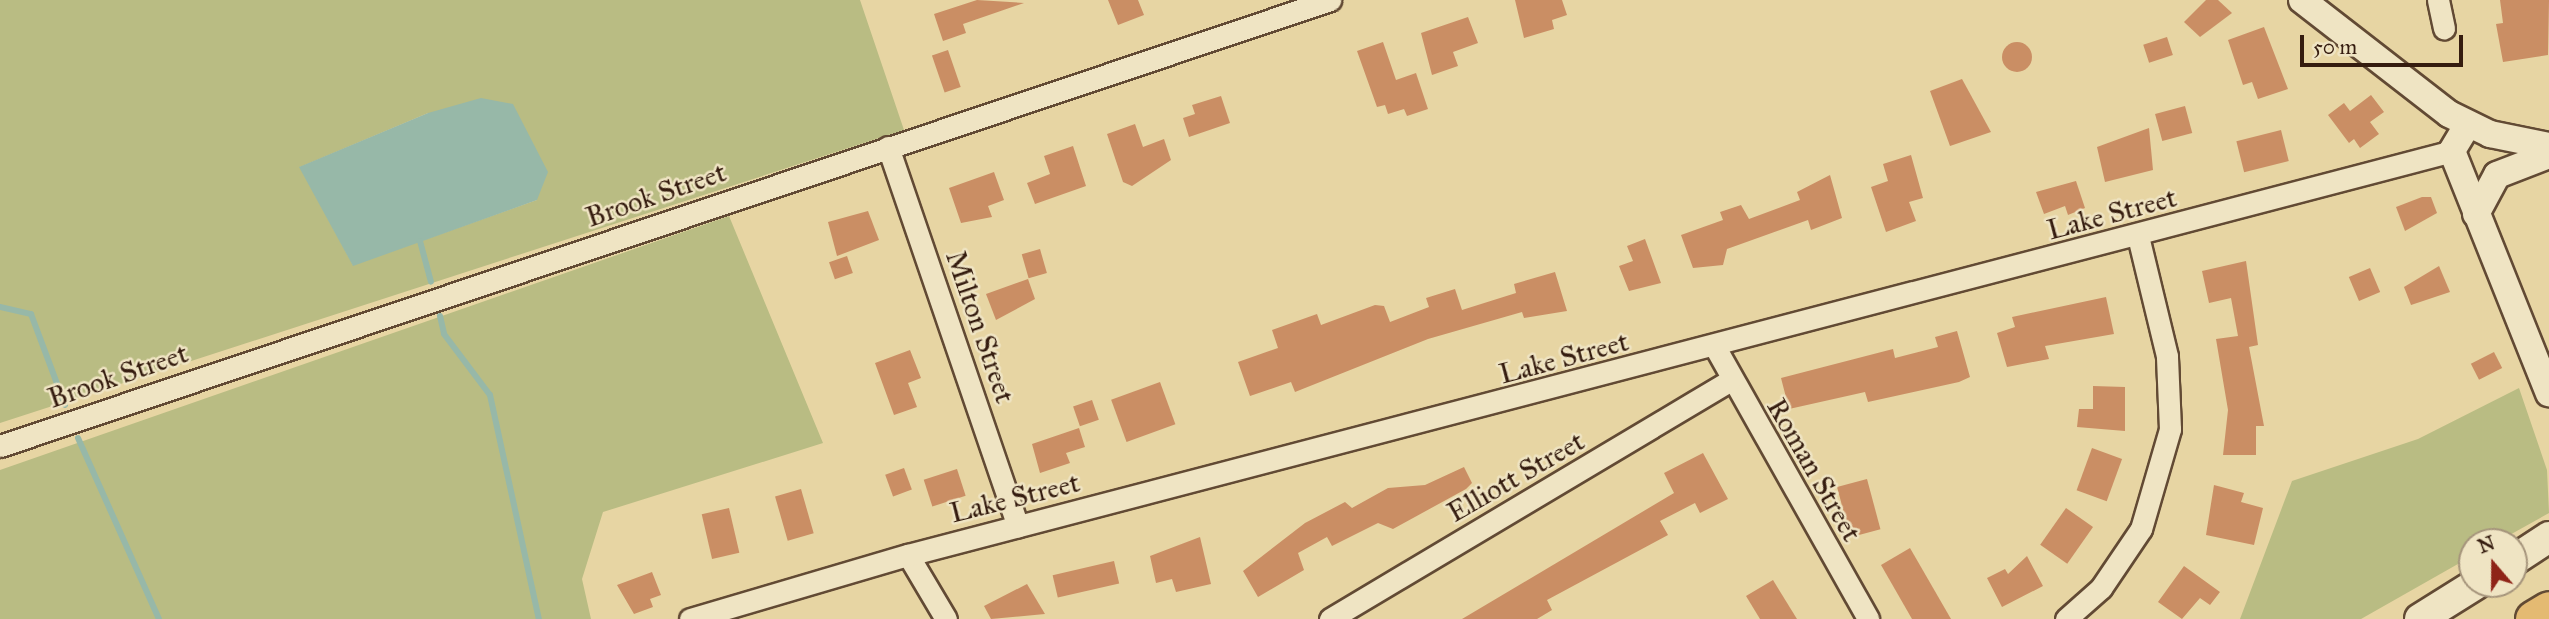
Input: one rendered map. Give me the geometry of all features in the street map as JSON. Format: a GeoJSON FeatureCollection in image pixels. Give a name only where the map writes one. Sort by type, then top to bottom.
{"type":"FeatureCollection","features":[{"type":"Feature","properties":{"kind":"highway"},"geometry":{"type":"LineString","coordinates":[[2534,619],[2549,610]]}},
{"type":"Feature","properties":{"kind":"main road"},"geometry":{"type":"LineString","coordinates":[[2528,551],[2549,537]]}},
{"type":"Feature","properties":{"kind":"main road"},"geometry":{"type":"LineString","coordinates":[[2420,619],[2458,595]]}},
{"type":"Feature","properties":{"kind":"street","name":"Brook Street"},"geometry":{"type":"LineString","coordinates":[[0,446],[1330,0]]}},
{"type":"Feature","properties":{"kind":"street"},"geometry":{"type":"LineString","coordinates":[[2302,0],[2468,124],[2549,146]]}},
{"type":"Feature","properties":{"kind":"street"},"geometry":{"type":"LineString","coordinates":[[2438,0],[2444,28]]}},
{"type":"Feature","properties":{"kind":"street"},"geometry":{"type":"LineString","coordinates":[[2468,124],[2452,151],[2549,393]]}},
{"type":"Feature","properties":{"kind":"street","name":"Milton Street"},"geometry":{"type":"LineString","coordinates":[[888,147],[1018,526]]}},
{"type":"Feature","properties":{"kind":"street","name":"Lake Street"},"geometry":{"type":"LineString","coordinates":[[690,619],[908,555],[1714,347],[2452,151]]}},
{"type":"Feature","properties":{"kind":"street"},"geometry":{"type":"LineString","coordinates":[[2476,214],[2497,175],[2549,155]]}},
{"type":"Feature","properties":{"kind":"street"},"geometry":{"type":"LineString","coordinates":[[2066,619],[2109,579],[2141,528],[2170,429],[2167,356],[2138,236]]}},
{"type":"Feature","properties":{"kind":"street","name":"Roman Street"},"geometry":{"type":"LineString","coordinates":[[1714,347],[1730,381],[1868,619]]}},
{"type":"Feature","properties":{"kind":"street","name":"Elliott Street"},"geometry":{"type":"LineString","coordinates":[[1330,619],[1730,381]]}},
{"type":"Feature","properties":{"kind":"street"},"geometry":{"type":"LineString","coordinates":[[908,555],[946,619]]}},
{"type":"Feature","properties":{"kind":"green space"},"geometry":{"type":"Polygon","coordinates":[[[0,0],[860,0],[904,130],[0,423],[0,0]],[[428,113],[300,167],[353,265],[537,200],[428,113]]]}},
{"type":"Feature","properties":{"kind":"green space"},"geometry":{"type":"Polygon","coordinates":[[[729,216],[823,443],[603,512],[582,579],[591,619],[0,619],[0,470],[729,216]]]}},
{"type":"Feature","properties":{"kind":"green space"},"geometry":{"type":"Polygon","coordinates":[[[2519,388],[2547,470],[2549,513],[2522,528],[2458,528],[2458,564],[2361,619],[2240,619],[2292,481],[2418,439],[2519,388]]]}},
{"type":"Feature","properties":{"kind":"shaded area"},"geometry":{"type":"Polygon","coordinates":[[[481,98],[513,104],[548,172],[537,200],[353,266],[299,167],[428,113],[481,98]]]}},
{"type":"Feature","properties":{"kind":"building"},"geometry":{"type":"Polygon","coordinates":[[[977,0],[1024,3],[963,24],[966,33],[943,41],[934,14],[977,0]]]}},
{"type":"Feature","properties":{"kind":"building"},"geometry":{"type":"Polygon","coordinates":[[[1108,0],[1138,0],[1144,15],[1118,25],[1108,0]]]}},
{"type":"Feature","properties":{"kind":"building"},"geometry":{"type":"Polygon","coordinates":[[[1515,0],[1562,0],[1567,15],[1552,20],[1554,29],[1524,38],[1515,0]]]}},
{"type":"Feature","properties":{"kind":"building"},"geometry":{"type":"Polygon","coordinates":[[[2206,0],[2218,0],[2232,13],[2200,37],[2184,22],[2206,0]]]}},
{"type":"Feature","properties":{"kind":"building"},"geometry":{"type":"Polygon","coordinates":[[[2500,0],[2549,0],[2548,55],[2503,62],[2496,24],[2503,23],[2500,0]]]}},
{"type":"Feature","properties":{"kind":"building"},"geometry":{"type":"Polygon","coordinates":[[[1468,17],[1478,43],[1453,52],[1458,66],[1432,75],[1421,33],[1468,17]]]}},
{"type":"Feature","properties":{"kind":"building"},"geometry":{"type":"Polygon","coordinates":[[[2264,27],[2288,89],[2258,99],[2252,82],[2243,85],[2228,40],[2264,27]]]}},
{"type":"Feature","properties":{"kind":"building"},"geometry":{"type":"Polygon","coordinates":[[[2167,37],[2173,55],[2149,63],[2143,45],[2167,37]]]}},
{"type":"Feature","properties":{"kind":"building"},"geometry":{"type":"Polygon","coordinates":[[[1383,42],[1396,80],[1416,73],[1428,109],[1407,116],[1404,109],[1388,114],[1385,105],[1377,107],[1357,51],[1383,42]]]}},
{"type":"Feature","properties":{"kind":"building"},"geometry":{"type":"Polygon","coordinates":[[[2017,42],[2028,46],[2032,57],[2028,68],[2017,72],[2006,68],[2002,57],[2006,46],[2017,42]]]}},
{"type":"Feature","properties":{"kind":"building"},"geometry":{"type":"Polygon","coordinates":[[[948,50],[961,87],[945,92],[932,56],[948,50]]]}},
{"type":"Feature","properties":{"kind":"building"},"geometry":{"type":"Polygon","coordinates":[[[1962,79],[1991,132],[1950,146],[1930,91],[1962,79]]]}},
{"type":"Feature","properties":{"kind":"building"},"geometry":{"type":"Polygon","coordinates":[[[2371,95],[2384,112],[2370,122],[2379,134],[2360,148],[2354,139],[2349,143],[2328,115],[2344,103],[2350,111],[2371,95]]]}},
{"type":"Feature","properties":{"kind":"building"},"geometry":{"type":"Polygon","coordinates":[[[1221,96],[1230,123],[1189,137],[1183,118],[1195,114],[1192,105],[1221,96]]]}},
{"type":"Feature","properties":{"kind":"building"},"geometry":{"type":"Polygon","coordinates":[[[2185,106],[2192,133],[2162,141],[2155,114],[2185,106]]]}},
{"type":"Feature","properties":{"kind":"building"},"geometry":{"type":"Polygon","coordinates":[[[1135,124],[1143,147],[1164,139],[1171,160],[1132,186],[1123,182],[1107,134],[1135,124]]]}},
{"type":"Feature","properties":{"kind":"building"},"geometry":{"type":"Polygon","coordinates":[[[2149,128],[2153,170],[2105,182],[2097,147],[2149,128]]]}},
{"type":"Feature","properties":{"kind":"building"},"geometry":{"type":"Polygon","coordinates":[[[2281,130],[2289,161],[2244,172],[2236,141],[2281,130]]]}},
{"type":"Feature","properties":{"kind":"building"},"geometry":{"type":"Polygon","coordinates":[[[1073,146],[1086,186],[1035,204],[1027,183],[1050,174],[1044,156],[1073,146]]]}},
{"type":"Feature","properties":{"kind":"building"},"geometry":{"type":"Polygon","coordinates":[[[1911,155],[1923,198],[1909,202],[1916,221],[1886,232],[1871,187],[1888,181],[1883,164],[1911,155]]]}},
{"type":"Feature","properties":{"kind":"building"},"geometry":{"type":"Polygon","coordinates":[[[994,172],[1004,200],[988,206],[992,217],[961,223],[949,188],[994,172]]]}},
{"type":"Feature","properties":{"kind":"building"},"geometry":{"type":"Polygon","coordinates":[[[1830,175],[1842,218],[1811,230],[1808,220],[1727,249],[1723,265],[1693,268],[1681,235],[1723,220],[1720,212],[1741,205],[1749,219],[1800,200],[1797,192],[1830,175]]]}},
{"type":"Feature","properties":{"kind":"building"},"geometry":{"type":"Polygon","coordinates":[[[2076,181],[2085,208],[2068,215],[2065,206],[2044,214],[2036,192],[2076,181]]]}},
{"type":"Feature","properties":{"kind":"building"},"geometry":{"type":"Polygon","coordinates":[[[2422,197],[2431,197],[2437,213],[2405,231],[2396,207],[2422,197]]]}},
{"type":"Feature","properties":{"kind":"building"},"geometry":{"type":"Polygon","coordinates":[[[868,211],[879,240],[837,256],[828,222],[868,211]]]}},
{"type":"Feature","properties":{"kind":"building"},"geometry":{"type":"Polygon","coordinates":[[[1645,239],[1661,283],[1629,291],[1619,266],[1633,261],[1627,246],[1645,239]]]}},
{"type":"Feature","properties":{"kind":"building"},"geometry":{"type":"Polygon","coordinates":[[[1040,249],[1047,273],[1029,278],[1022,254],[1040,249]]]}},
{"type":"Feature","properties":{"kind":"building"},"geometry":{"type":"Polygon","coordinates":[[[847,256],[853,273],[835,279],[829,262],[847,256]]]}},
{"type":"Feature","properties":{"kind":"building"},"geometry":{"type":"Polygon","coordinates":[[[2246,261],[2258,345],[2249,347],[2264,426],[2256,426],[2256,455],[2223,455],[2228,410],[2216,339],[2238,336],[2231,298],[2209,303],[2202,271],[2246,261]]]}},
{"type":"Feature","properties":{"kind":"building"},"geometry":{"type":"Polygon","coordinates":[[[2439,266],[2450,292],[2411,305],[2404,287],[2439,266]]]}},
{"type":"Feature","properties":{"kind":"building"},"geometry":{"type":"Polygon","coordinates":[[[2370,268],[2380,292],[2359,301],[2349,277],[2370,268]]]}},
{"type":"Feature","properties":{"kind":"building"},"geometry":{"type":"Polygon","coordinates":[[[1555,272],[1567,311],[1524,318],[1522,312],[1428,339],[1295,392],[1291,382],[1250,396],[1238,362],[1278,348],[1272,330],[1317,314],[1321,325],[1375,305],[1384,306],[1390,322],[1429,307],[1426,298],[1455,289],[1462,310],[1516,293],[1514,284],[1555,272]]]}},
{"type":"Feature","properties":{"kind":"building"},"geometry":{"type":"Polygon","coordinates":[[[1028,279],[1035,299],[996,320],[986,294],[1028,279]]]}},
{"type":"Feature","properties":{"kind":"building"},"geometry":{"type":"Polygon","coordinates":[[[2106,297],[2114,334],[2045,346],[2049,359],[2007,367],[1997,333],[2015,327],[2012,317],[2106,297]]]}},
{"type":"Feature","properties":{"kind":"building"},"geometry":{"type":"Polygon","coordinates":[[[1957,331],[1970,377],[1959,382],[1868,402],[1865,392],[1789,409],[1781,378],[1893,349],[1895,358],[1938,347],[1935,337],[1957,331]]]}},
{"type":"Feature","properties":{"kind":"building"},"geometry":{"type":"Polygon","coordinates":[[[910,350],[921,378],[908,383],[917,407],[894,415],[875,363],[910,350]]]}},
{"type":"Feature","properties":{"kind":"building"},"geometry":{"type":"Polygon","coordinates":[[[2494,352],[2502,368],[2479,380],[2471,364],[2494,352]]]}},
{"type":"Feature","properties":{"kind":"building"},"geometry":{"type":"Polygon","coordinates":[[[1160,382],[1175,424],[1127,442],[1111,400],[1160,382]]]}},
{"type":"Feature","properties":{"kind":"building"},"geometry":{"type":"Polygon","coordinates":[[[2093,386],[2125,387],[2125,431],[2077,427],[2079,409],[2093,409],[2093,386]]]}},
{"type":"Feature","properties":{"kind":"building"},"geometry":{"type":"Polygon","coordinates":[[[1092,400],[1099,420],[1080,426],[1073,407],[1092,400]]]}},
{"type":"Feature","properties":{"kind":"building"},"geometry":{"type":"Polygon","coordinates":[[[1079,428],[1085,447],[1066,453],[1070,463],[1040,473],[1032,444],[1079,428]]]}},
{"type":"Feature","properties":{"kind":"building"},"geometry":{"type":"Polygon","coordinates":[[[2092,448],[2122,459],[2107,501],[2077,490],[2092,448]]]}},
{"type":"Feature","properties":{"kind":"building"},"geometry":{"type":"Polygon","coordinates":[[[1703,453],[1728,499],[1700,513],[1695,503],[1660,521],[1668,535],[1547,600],[1552,610],[1537,619],[1462,619],[1674,493],[1664,473],[1703,453]]]}},
{"type":"Feature","properties":{"kind":"building"},"geometry":{"type":"Polygon","coordinates":[[[1464,467],[1472,483],[1466,489],[1393,529],[1378,523],[1332,546],[1327,537],[1298,553],[1304,570],[1258,597],[1243,571],[1305,523],[1345,502],[1352,508],[1388,488],[1425,485],[1464,467]]]}},
{"type":"Feature","properties":{"kind":"building"},"geometry":{"type":"Polygon","coordinates":[[[904,468],[912,490],[893,496],[885,475],[904,468]]]}},
{"type":"Feature","properties":{"kind":"building"},"geometry":{"type":"Polygon","coordinates":[[[957,469],[966,496],[932,506],[924,480],[957,469]]]}},
{"type":"Feature","properties":{"kind":"building"},"geometry":{"type":"Polygon","coordinates":[[[1867,479],[1880,529],[1851,537],[1837,487],[1867,479]]]}},
{"type":"Feature","properties":{"kind":"building"},"geometry":{"type":"Polygon","coordinates":[[[2214,485],[2244,493],[2241,502],[2263,508],[2254,545],[2206,535],[2214,485]]]}},
{"type":"Feature","properties":{"kind":"building"},"geometry":{"type":"Polygon","coordinates":[[[801,489],[814,533],[788,541],[775,496],[801,489]]]}},
{"type":"Feature","properties":{"kind":"building"},"geometry":{"type":"Polygon","coordinates":[[[729,508],[739,553],[712,559],[702,514],[729,508]]]}},
{"type":"Feature","properties":{"kind":"building"},"geometry":{"type":"Polygon","coordinates":[[[2066,508],[2093,527],[2067,564],[2040,545],[2066,508]]]}},
{"type":"Feature","properties":{"kind":"building"},"geometry":{"type":"Polygon","coordinates":[[[1200,537],[1211,584],[1176,592],[1172,579],[1156,583],[1150,556],[1200,537]]]}},
{"type":"Feature","properties":{"kind":"building"},"geometry":{"type":"Polygon","coordinates":[[[1910,548],[1951,619],[1912,619],[1881,565],[1910,548]]]}},
{"type":"Feature","properties":{"kind":"building"},"geometry":{"type":"Polygon","coordinates":[[[2027,556],[2043,586],[2002,607],[1987,578],[2005,569],[2008,574],[2027,556]]]}},
{"type":"Feature","properties":{"kind":"building"},"geometry":{"type":"Polygon","coordinates":[[[1114,561],[1119,583],[1058,598],[1053,575],[1114,561]]]}},
{"type":"Feature","properties":{"kind":"building"},"geometry":{"type":"Polygon","coordinates":[[[2184,566],[2220,592],[2210,605],[2200,598],[2182,619],[2158,602],[2184,566]]]}},
{"type":"Feature","properties":{"kind":"building"},"geometry":{"type":"Polygon","coordinates":[[[652,572],[661,595],[650,599],[653,607],[634,614],[617,585],[652,572]]]}},
{"type":"Feature","properties":{"kind":"building"},"geometry":{"type":"Polygon","coordinates":[[[1773,580],[1797,619],[1760,619],[1746,596],[1773,580]]]}},
{"type":"Feature","properties":{"kind":"building"},"geometry":{"type":"Polygon","coordinates":[[[1027,584],[1045,614],[991,619],[984,606],[1027,584]]]}},
{"type":"Feature","properties":{"kind":"waterway"},"geometry":{"type":"LineString","coordinates":[[420,241],[431,282]]}},
{"type":"Feature","properties":{"kind":"waterway"},"geometry":{"type":"LineString","coordinates":[[0,307],[31,314],[65,405]]}},
{"type":"Feature","properties":{"kind":"waterway"},"geometry":{"type":"LineString","coordinates":[[440,316],[444,334],[490,395],[539,619]]}},
{"type":"Feature","properties":{"kind":"waterway"},"geometry":{"type":"LineString","coordinates":[[78,438],[159,619]]}}]}
